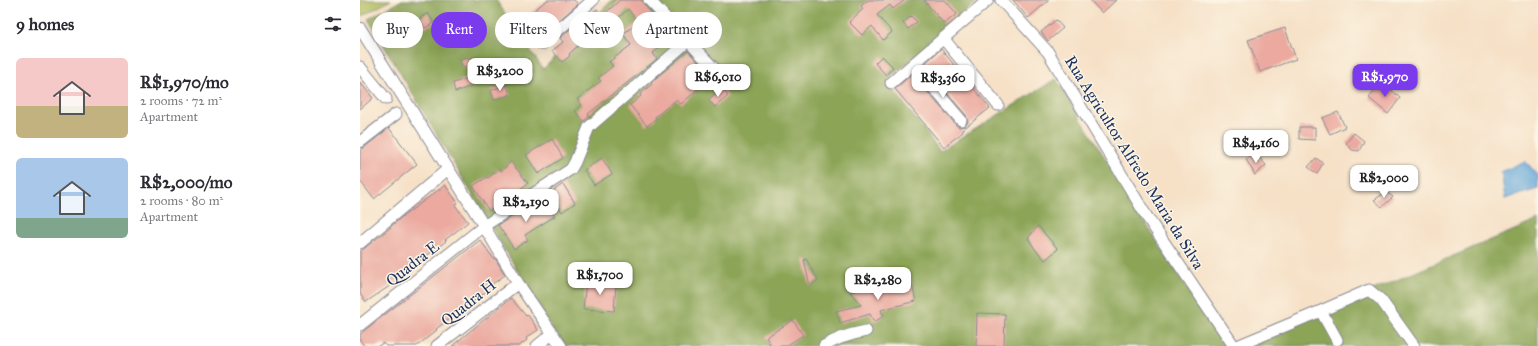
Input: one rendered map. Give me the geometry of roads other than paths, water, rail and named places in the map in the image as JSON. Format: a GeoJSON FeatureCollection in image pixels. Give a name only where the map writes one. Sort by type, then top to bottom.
{"type":"FeatureCollection","features":[{"type":"Feature","properties":{"kind":"street"},"geometry":{"type":"LineString","coordinates":[[561,28],[593,0]]}},
{"type":"Feature","properties":{"kind":"street"},"geometry":{"type":"LineString","coordinates":[[649,0],[660,12]]}},
{"type":"Feature","properties":{"kind":"street"},"geometry":{"type":"LineString","coordinates":[[891,83],[988,0]]}},
{"type":"Feature","properties":{"kind":"street","name":"Rua Agricultor Alfredo Maria da Silva"},"geometry":{"type":"LineString","coordinates":[[1001,0],[1048,52],[1147,217],[1236,346]]}},
{"type":"Feature","properties":{"kind":"street"},"geometry":{"type":"LineString","coordinates":[[360,28],[518,283],[561,346]]}},
{"type":"Feature","properties":{"kind":"street"},"geometry":{"type":"LineString","coordinates":[[943,38],[998,106]]}},
{"type":"Feature","properties":{"kind":"street","name":"Quadra E"},"geometry":{"type":"LineString","coordinates":[[360,325],[484,226],[571,169],[589,128],[680,48]]}},
{"type":"Feature","properties":{"kind":"street"},"geometry":{"type":"LineString","coordinates":[[695,48],[728,83]]}},
{"type":"Feature","properties":{"kind":"street"},"geometry":{"type":"LineString","coordinates":[[914,64],[961,120]]}},
{"type":"Feature","properties":{"kind":"street"},"geometry":{"type":"LineString","coordinates":[[360,67],[386,99]]}},
{"type":"Feature","properties":{"kind":"street"},"geometry":{"type":"LineString","coordinates":[[360,142],[396,114]]}},
{"type":"Feature","properties":{"kind":"street"},"geometry":{"type":"LineString","coordinates":[[360,243],[448,169]]}},
{"type":"Feature","properties":{"kind":"street","name":"Quadra H"},"geometry":{"type":"LineString","coordinates":[[437,346],[518,283]]}},
{"type":"Feature","properties":{"kind":"street"},"geometry":{"type":"LineString","coordinates":[[1236,346],[1369,290],[1381,300],[1414,346]]}},
{"type":"Feature","properties":{"kind":"street"},"geometry":{"type":"LineString","coordinates":[[1320,311],[1337,340]]}},
{"type":"Feature","properties":{"kind":"street"},"geometry":{"type":"LineString","coordinates":[[824,346],[850,334],[866,331]]}},
{"type":"Feature","properties":{"kind":"street"},"geometry":{"type":"LineString","coordinates":[[537,346],[552,334]]}},
{"type":"Feature","properties":{"kind":"water"},"geometry":{"type":"Polygon","coordinates":[[[1525,161],[1538,175],[1538,189],[1505,199],[1501,172],[1525,161]]]}}]}
